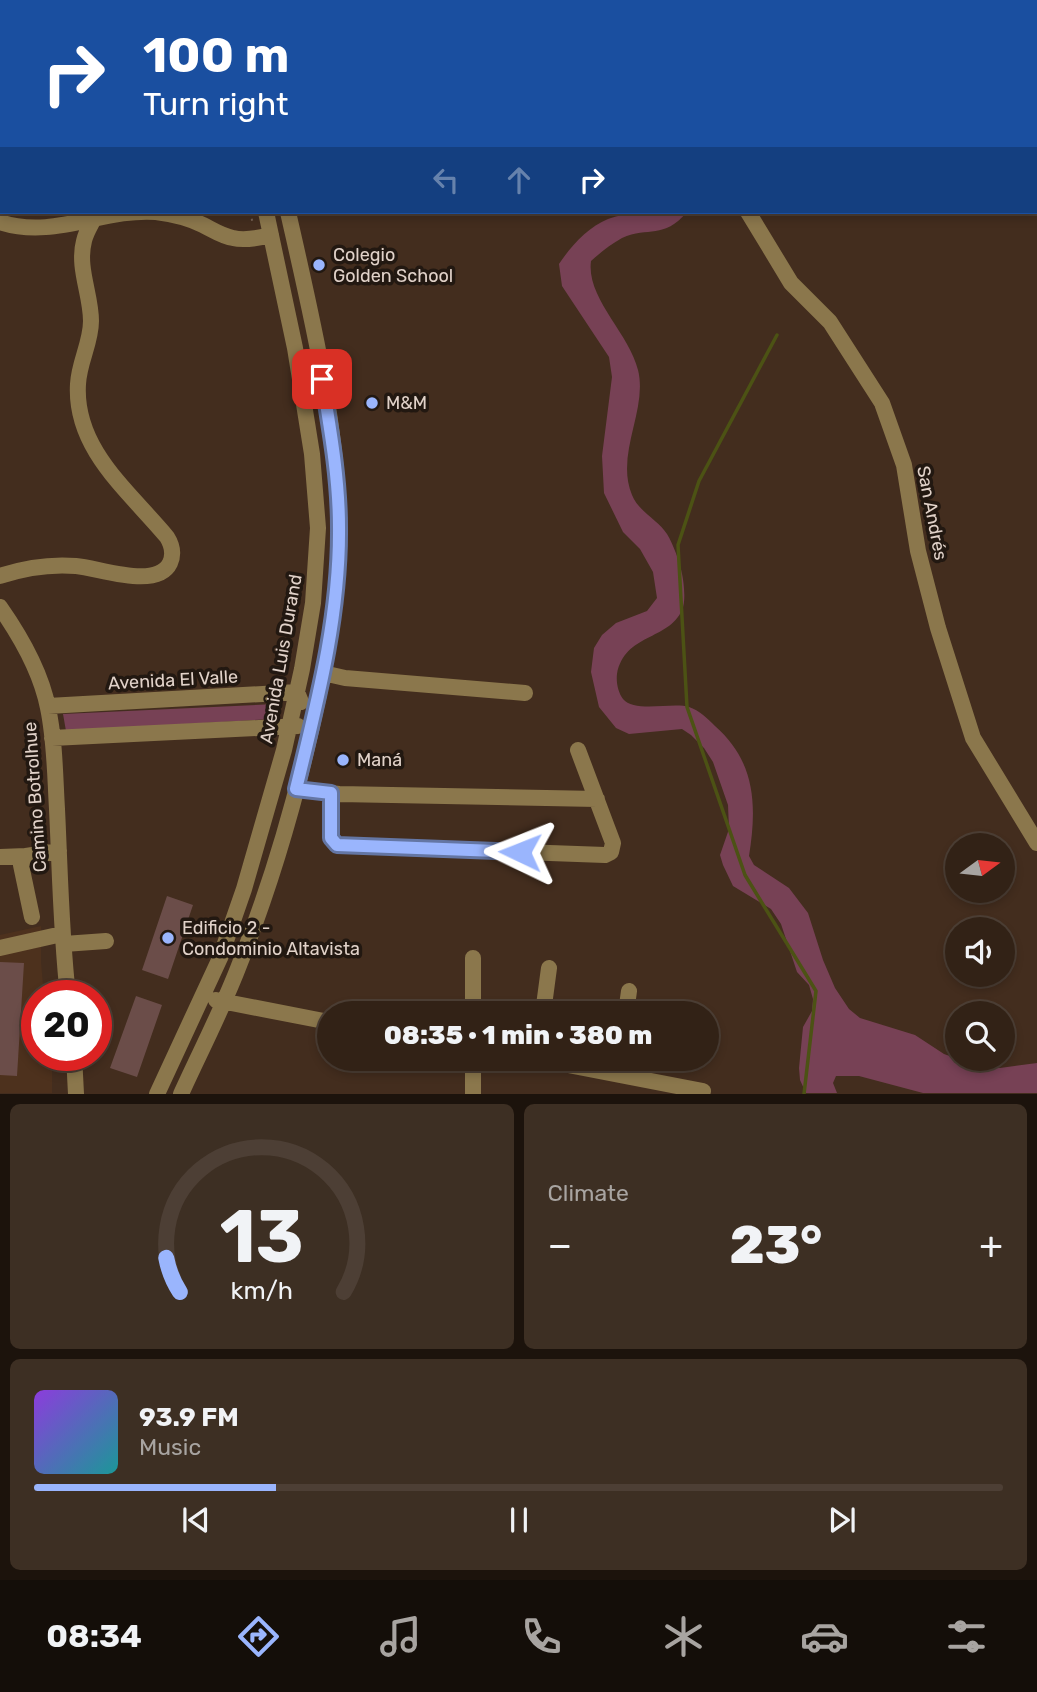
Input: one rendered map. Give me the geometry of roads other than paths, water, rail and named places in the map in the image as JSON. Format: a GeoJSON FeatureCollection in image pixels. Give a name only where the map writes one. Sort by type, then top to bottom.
{"type":"FeatureCollection","features":[{"type":"Feature","properties":{"kind":"street"},"geometry":{"type":"LineString","coordinates":[[0,222],[15,226],[47,227],[113,214]]}},
{"type":"Feature","properties":{"kind":"street"},"geometry":{"type":"LineString","coordinates":[[164,214],[188,219],[234,238],[264,236]]}},
{"type":"Feature","properties":{"kind":"street","name":"Avenida Luis Durand"},"geometry":{"type":"LineString","coordinates":[[157,1094],[204,995],[244,890],[290,726],[315,591],[317,503],[304,400],[264,236],[265,214]]}},
{"type":"Feature","properties":{"kind":"street"},"geometry":{"type":"LineString","coordinates":[[183,1093],[224,1003],[260,908],[296,789],[323,673],[337,580],[338,502],[333,451],[288,214]]}},
{"type":"Feature","properties":{"kind":"street","name":"San Andrés"},"geometry":{"type":"LineString","coordinates":[[749,214],[791,283],[830,322],[882,403],[904,465],[918,551],[973,738],[1029,818],[1037,843]]}},
{"type":"Feature","properties":{"kind":"street"},"geometry":{"type":"LineString","coordinates":[[0,576],[41,567],[68,566],[143,577],[155,576],[171,561],[172,549],[167,537],[101,463],[87,436],[80,411],[79,376],[90,335],[91,320],[82,253],[86,235],[95,216]]}},
{"type":"Feature","properties":{"kind":"street","name":"Camino Botrolhue"},"geometry":{"type":"LineString","coordinates":[[0,607],[16,630],[34,667],[48,706],[67,980]]}},
{"type":"Feature","properties":{"kind":"street"},"geometry":{"type":"LineString","coordinates":[[323,673],[345,678],[525,693]]}},
{"type":"Feature","properties":{"kind":"street"},"geometry":{"type":"LineString","coordinates":[[297,692],[312,725]]}},
{"type":"Feature","properties":{"kind":"street","name":"Avenida El Valle"},"geometry":{"type":"LineString","coordinates":[[48,706],[297,692]]}},
{"type":"Feature","properties":{"kind":"street"},"geometry":{"type":"LineString","coordinates":[[52,738],[312,725]]}},
{"type":"Feature","properties":{"kind":"street"},"geometry":{"type":"LineString","coordinates":[[331,793],[331,838],[337,845],[605,855],[611,852],[613,843],[578,750]]}},
{"type":"Feature","properties":{"kind":"street"},"geometry":{"type":"LineString","coordinates":[[296,789],[331,793],[597,799]]}},
{"type":"Feature","properties":{"kind":"street"},"geometry":{"type":"LineString","coordinates":[[0,857],[59,851]]}},
{"type":"Feature","properties":{"kind":"street"},"geometry":{"type":"LineString","coordinates":[[26,856],[21,865],[32,917]]}},
{"type":"Feature","properties":{"kind":"street"},"geometry":{"type":"LineString","coordinates":[[0,948],[63,939],[106,942]]}},
{"type":"Feature","properties":{"kind":"street"},"geometry":{"type":"LineString","coordinates":[[473,958],[473,1001]]}},
{"type":"Feature","properties":{"kind":"street"},"geometry":{"type":"LineString","coordinates":[[545,1001],[549,968]]}},
{"type":"Feature","properties":{"kind":"street"},"geometry":{"type":"LineString","coordinates":[[628,1001],[629,991]]}},
{"type":"Feature","properties":{"kind":"street"},"geometry":{"type":"LineString","coordinates":[[204,995],[224,1003],[317,1020]]}},
{"type":"Feature","properties":{"kind":"street"},"geometry":{"type":"LineString","coordinates":[[75,1071],[76,1094]]}},
{"type":"Feature","properties":{"kind":"street"},"geometry":{"type":"LineString","coordinates":[[473,1071],[473,1094]]}},
{"type":"Feature","properties":{"kind":"street"},"geometry":{"type":"LineString","coordinates":[[632,1071],[703,1091]]}},
{"type":"Feature","properties":{"kind":"waterway"},"geometry":{"type":"LineString","coordinates":[[777,335],[699,481],[678,545],[687,707],[745,875],[816,991],[804,1094]]}},
{"type":"Feature","properties":{"kind":"place","name":"Colegio Golden School"},"geometry":{"type":"Point","coordinates":[319,265]}},
{"type":"Feature","properties":{"kind":"place","name":"M&M"},"geometry":{"type":"Point","coordinates":[372,403]}},
{"type":"Feature","properties":{"kind":"place","name":"Maná"},"geometry":{"type":"Point","coordinates":[343,760]}},
{"type":"Feature","properties":{"kind":"place","name":"Edificio 2 - Condominio Altavista"},"geometry":{"type":"Point","coordinates":[168,938]}}]}
